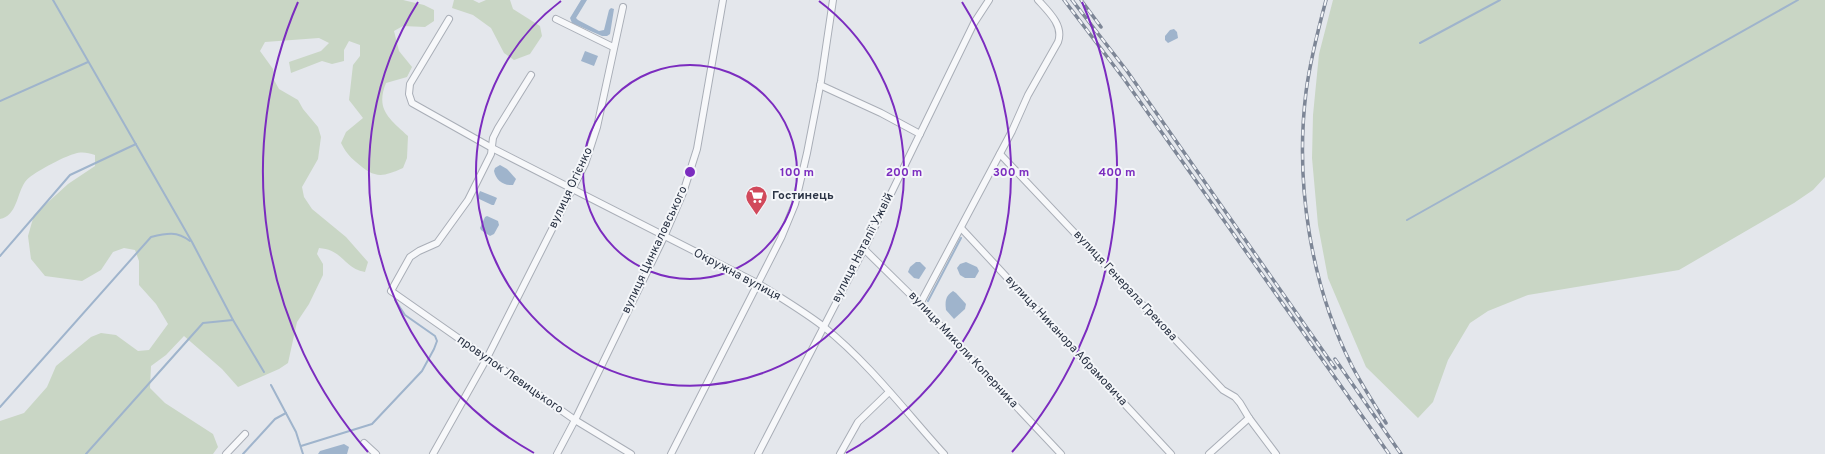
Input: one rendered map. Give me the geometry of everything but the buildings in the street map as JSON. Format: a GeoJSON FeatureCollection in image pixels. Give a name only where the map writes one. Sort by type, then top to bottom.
{"type":"FeatureCollection","features":[{"type":"Feature","properties":{"kind":"street","name":"вулиця Цинкаловського"},"geometry":{"type":"LineString","coordinates":[[557,454],[664,237],[683,194],[697,149],[723,0]]}},
{"type":"Feature","properties":{"kind":"street"},"geometry":{"type":"LineString","coordinates":[[671,454],[781,238],[795,204],[820,85],[833,0]]}},
{"type":"Feature","properties":{"kind":"street","name":"вулиця Наталії Ужвій"},"geometry":{"type":"LineString","coordinates":[[758,454],[864,249],[974,23],[990,0]]}},
{"type":"Feature","properties":{"kind":"street"},"geometry":{"type":"LineString","coordinates":[[920,304],[1000,154],[1028,95],[1055,48],[1061,34],[1050,13],[1038,0]]}},
{"type":"Feature","properties":{"kind":"street","name":"вулиця Огієнко"},"geometry":{"type":"LineString","coordinates":[[433,454],[487,358],[585,164],[597,127],[613,47],[623,7]]}},
{"type":"Feature","properties":{"kind":"street"},"geometry":{"type":"LineString","coordinates":[[556,18],[613,47]]}},
{"type":"Feature","properties":{"kind":"street","name":"Окружна вулиця"},"geometry":{"type":"LineString","coordinates":[[449,19],[410,84],[409,94],[412,103],[492,148],[664,237],[757,283],[823,327],[864,364],[944,454]]}},
{"type":"Feature","properties":{"kind":"street"},"geometry":{"type":"LineString","coordinates":[[492,148],[493,138],[498,128],[531,75]]}},
{"type":"Feature","properties":{"kind":"street"},"geometry":{"type":"LineString","coordinates":[[820,85],[881,113],[920,134]]}},
{"type":"Feature","properties":{"kind":"street","name":"провулок Левицького"},"geometry":{"type":"LineString","coordinates":[[492,148],[491,154],[468,200],[437,243],[410,257],[391,292],[575,420],[632,454]]}},
{"type":"Feature","properties":{"kind":"street","name":"вулиця Генерала Грекова"},"geometry":{"type":"LineString","coordinates":[[1000,154],[1223,390],[1235,397],[1276,454]]}},
{"type":"Feature","properties":{"kind":"street","name":"вулиця Никанора Абрамовича"},"geometry":{"type":"LineString","coordinates":[[961,228],[1171,454]]}},
{"type":"Feature","properties":{"kind":"street","name":"вулиця Миколи Коперника"},"geometry":{"type":"LineString","coordinates":[[864,249],[920,304],[1061,454]]}},
{"type":"Feature","properties":{"kind":"street"},"geometry":{"type":"LineString","coordinates":[[840,454],[858,422],[889,392]]}},
{"type":"Feature","properties":{"kind":"street"},"geometry":{"type":"LineString","coordinates":[[1209,454],[1249,418]]}},
{"type":"Feature","properties":{"kind":"street"},"geometry":{"type":"LineString","coordinates":[[226,454],[245,434]]}},
{"type":"Feature","properties":{"kind":"street"},"geometry":{"type":"LineString","coordinates":[[364,443],[376,454]]}},
{"type":"Feature","properties":{"kind":"green space"},"geometry":{"type":"Polygon","coordinates":[[[0,0],[403,0],[424,5],[434,10],[434,21],[425,27],[403,26],[394,31],[399,51],[412,67],[407,77],[386,83],[383,92],[383,107],[386,113],[390,119],[408,136],[407,158],[403,168],[389,174],[378,175],[368,171],[351,158],[341,143],[346,132],[363,118],[349,100],[353,65],[360,56],[360,45],[349,41],[344,50],[344,61],[332,64],[322,61],[291,73],[289,62],[321,51],[329,43],[319,38],[265,42],[260,51],[273,69],[274,80],[279,89],[298,100],[303,109],[318,127],[321,137],[318,159],[302,187],[304,197],[312,209],[346,237],[368,262],[365,272],[358,270],[334,252],[319,248],[317,254],[323,264],[323,275],[309,304],[297,322],[288,363],[279,369],[238,387],[222,369],[184,336],[166,355],[151,366],[150,388],[165,403],[213,434],[218,447],[213,454],[0,454],[0,421],[24,413],[47,387],[56,366],[91,337],[101,333],[116,335],[138,351],[149,350],[168,324],[156,304],[139,285],[139,261],[135,250],[124,248],[113,252],[101,270],[82,281],[45,276],[31,259],[28,236],[34,215],[68,184],[95,166],[95,155],[82,152],[77,153],[40,170],[25,182],[10,214],[0,219],[0,0]]]}},
{"type":"Feature","properties":{"kind":"green space"},"geometry":{"type":"Polygon","coordinates":[[[454,0],[473,0],[479,3],[486,0],[510,0],[513,9],[540,26],[542,36],[530,54],[514,60],[504,53],[491,28],[473,15],[452,8],[454,0]]]}},
{"type":"Feature","properties":{"kind":"green space"},"geometry":{"type":"Polygon","coordinates":[[[1333,0],[1825,0],[1825,177],[1813,190],[1794,203],[1679,270],[1528,295],[1488,311],[1470,323],[1448,360],[1433,402],[1418,418],[1366,367],[1328,278],[1318,225],[1312,158],[1313,115],[1319,54],[1333,0]]]}},
{"type":"Feature","properties":{"kind":"water"},"geometry":{"type":"Polygon","coordinates":[[[581,0],[587,0],[576,18],[599,31],[604,30],[609,10],[611,8],[614,9],[610,34],[607,36],[602,36],[572,23],[570,18],[581,0]]]}},
{"type":"Feature","properties":{"kind":"water"},"geometry":{"type":"Polygon","coordinates":[[[1174,29],[1177,32],[1178,38],[1168,43],[1165,40],[1165,36],[1170,30],[1174,29]]]}},
{"type":"Feature","properties":{"kind":"water"},"geometry":{"type":"Polygon","coordinates":[[[585,51],[598,56],[594,66],[581,61],[585,51]]]}},
{"type":"Feature","properties":{"kind":"water"},"geometry":{"type":"Polygon","coordinates":[[[500,165],[507,169],[516,179],[513,185],[500,182],[496,177],[494,171],[495,168],[500,165]]]}},
{"type":"Feature","properties":{"kind":"water"},"geometry":{"type":"Polygon","coordinates":[[[480,191],[497,198],[494,205],[477,198],[480,191]]]}},
{"type":"Feature","properties":{"kind":"water"},"geometry":{"type":"Polygon","coordinates":[[[487,216],[498,221],[499,225],[494,234],[490,236],[480,228],[485,217],[487,216]]]}},
{"type":"Feature","properties":{"kind":"water"},"geometry":{"type":"Polygon","coordinates":[[[916,262],[920,262],[926,268],[919,279],[914,278],[908,272],[910,267],[916,262]]]}},
{"type":"Feature","properties":{"kind":"water"},"geometry":{"type":"Polygon","coordinates":[[[966,262],[977,267],[979,271],[975,278],[965,278],[960,275],[957,268],[960,264],[966,262]]]}},
{"type":"Feature","properties":{"kind":"water"},"geometry":{"type":"Polygon","coordinates":[[[953,291],[966,304],[965,309],[954,319],[946,310],[946,299],[953,291]]]}},
{"type":"Feature","properties":{"kind":"water"},"geometry":{"type":"Polygon","coordinates":[[[344,444],[349,447],[347,454],[318,454],[320,451],[344,444]]]}},
{"type":"Feature","properties":{"kind":"waterway"},"geometry":{"type":"LineString","coordinates":[[53,0],[192,242],[233,320],[264,372]]}},
{"type":"Feature","properties":{"kind":"waterway"},"geometry":{"type":"LineString","coordinates":[[1420,43],[1500,0]]}},
{"type":"Feature","properties":{"kind":"waterway"},"geometry":{"type":"LineString","coordinates":[[1407,220],[1798,0]]}},
{"type":"Feature","properties":{"kind":"waterway"},"geometry":{"type":"LineString","coordinates":[[0,101],[88,62]]}},
{"type":"Feature","properties":{"kind":"waterway"},"geometry":{"type":"LineString","coordinates":[[0,256],[70,175],[136,144]]}},
{"type":"Feature","properties":{"kind":"waterway"},"geometry":{"type":"LineString","coordinates":[[0,407],[151,237],[176,234],[190,241]]}},
{"type":"Feature","properties":{"kind":"waterway"},"geometry":{"type":"LineString","coordinates":[[928,301],[961,238]]}},
{"type":"Feature","properties":{"kind":"waterway"},"geometry":{"type":"LineString","coordinates":[[301,446],[372,424],[422,371],[437,341],[435,336],[405,315],[395,300]]}},
{"type":"Feature","properties":{"kind":"waterway"},"geometry":{"type":"LineString","coordinates":[[86,454],[203,323],[233,320]]}},
{"type":"Feature","properties":{"kind":"waterway"},"geometry":{"type":"LineString","coordinates":[[271,385],[296,432],[303,454]]}},
{"type":"Feature","properties":{"kind":"waterway"},"geometry":{"type":"LineString","coordinates":[[243,454],[275,419],[286,413]]}},
{"type":"Feature","properties":{"kind":"railway"},"geometry":{"type":"LineString","coordinates":[[1064,0],[1124,79],[1389,454]]}},
{"type":"Feature","properties":{"kind":"railway"},"geometry":{"type":"LineString","coordinates":[[1072,0],[1127,71],[1335,368]]}},
{"type":"Feature","properties":{"kind":"railway"},"geometry":{"type":"LineString","coordinates":[[1081,0],[1101,27]]}},
{"type":"Feature","properties":{"kind":"railway"},"geometry":{"type":"LineString","coordinates":[[1326,0],[1310,69],[1303,126],[1305,197],[1309,232],[1316,267],[1338,334],[1352,366],[1386,423]]}},
{"type":"Feature","properties":{"kind":"railway"},"geometry":{"type":"LineString","coordinates":[[1335,359],[1401,454]]}},
{"type":"Feature","properties":{"kind":"place","name":"Гостинець"},"geometry":{"type":"Point","coordinates":[757,216]}}]}
